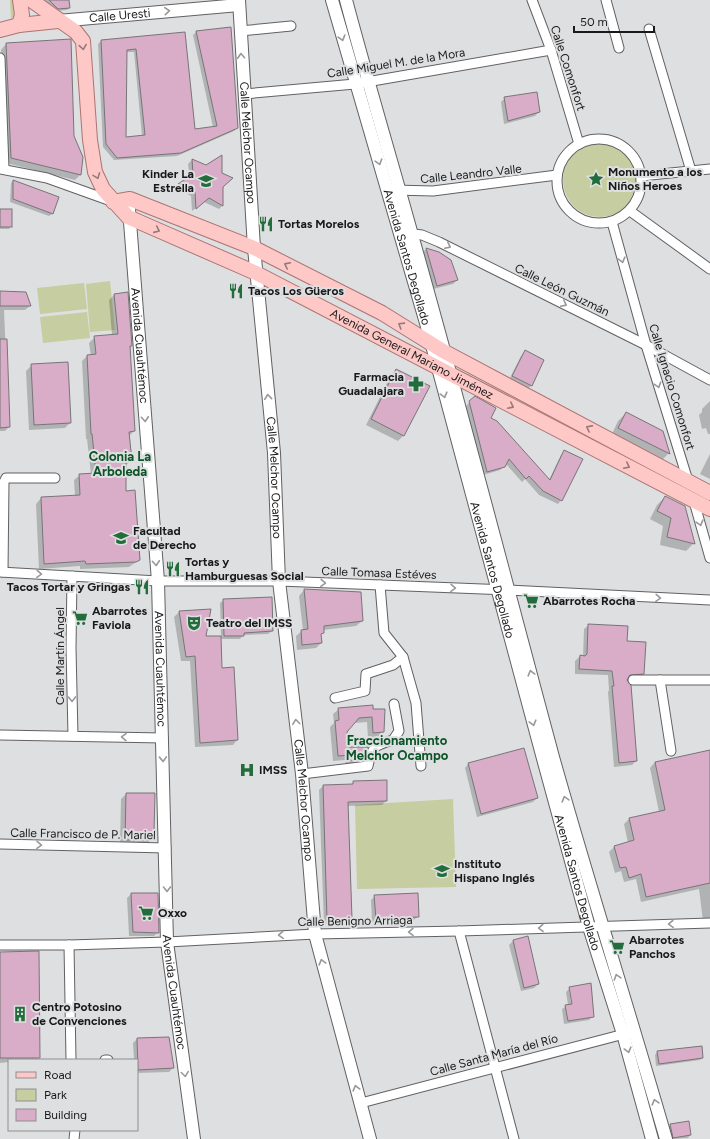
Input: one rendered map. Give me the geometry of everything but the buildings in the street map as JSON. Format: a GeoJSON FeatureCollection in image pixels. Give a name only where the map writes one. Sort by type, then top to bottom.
{"type":"FeatureCollection","features":[{"type":"Feature","properties":{"kind":"main road"},"geometry":{"type":"LineString","coordinates":[[19,25],[22,15],[20,0]]}},
{"type":"Feature","properties":{"kind":"main road"},"geometry":{"type":"LineString","coordinates":[[31,0],[58,21],[76,32],[83,41],[88,125],[95,172],[103,189],[113,202]]}},
{"type":"Feature","properties":{"kind":"main road","name":"Calle Uresti"},"geometry":{"type":"LineString","coordinates":[[0,30],[19,25],[58,21]]}},
{"type":"Feature","properties":{"kind":"main road","name":"Avenida General Mariano Jiménez"},"geometry":{"type":"LineString","coordinates":[[113,202],[130,199],[254,248],[382,313],[443,351],[710,492]]}},
{"type":"Feature","properties":{"kind":"main road","name":"Avenida General Mariano Jiménez"},"geometry":{"type":"LineString","coordinates":[[113,202],[128,217],[256,273],[710,509]]}},
{"type":"Feature","properties":{"kind":"main road"},"geometry":{"type":"LineString","coordinates":[[199,249],[207,229]]}},
{"type":"Feature","properties":{"kind":"street","name":"Avenida Santos Degollado"},"geometry":{"type":"LineString","coordinates":[[332,0],[355,84],[393,190],[450,374],[502,589]]}},
{"type":"Feature","properties":{"kind":"street","name":"Avenida Santos Degollado"},"geometry":{"type":"LineString","coordinates":[[346,0],[368,82],[393,190]]}},
{"type":"Feature","properties":{"kind":"street","name":"Calle Comonfort"},"geometry":{"type":"LineString","coordinates":[[532,0],[551,50],[579,144]]}},
{"type":"Feature","properties":{"kind":"street"},"geometry":{"type":"LineString","coordinates":[[606,0],[619,48]]}},
{"type":"Feature","properties":{"kind":"street","name":"Calle Uresti"},"geometry":{"type":"LineString","coordinates":[[58,21],[239,2]]}},
{"type":"Feature","properties":{"kind":"street","name":"Calle Melchor Ocampo"},"geometry":{"type":"LineString","coordinates":[[239,2],[254,248],[274,453],[279,581],[302,774],[314,934],[370,1139]]}},
{"type":"Feature","properties":{"kind":"street"},"geometry":{"type":"LineString","coordinates":[[240,31],[291,26]]}},
{"type":"Feature","properties":{"kind":"street"},"geometry":{"type":"LineString","coordinates":[[649,29],[691,171]]}},
{"type":"Feature","properties":{"kind":"street","name":"Calle Miguel M. de la Mora"},"geometry":{"type":"LineString","coordinates":[[244,94],[355,84],[551,50]]}},
{"type":"Feature","properties":{"kind":"street"},"geometry":{"type":"LineString","coordinates":[[0,58],[2,169]]}},
{"type":"Feature","properties":{"kind":"street"},"geometry":{"type":"LineString","coordinates":[[598,139],[617,142],[629,150],[637,162],[642,176],[642,187],[638,198],[630,211],[612,222],[595,224],[586,222],[574,216],[564,206],[560,197],[557,187],[557,176],[560,164],[568,152],[579,144],[598,139]]}},
{"type":"Feature","properties":{"kind":"street","name":"Avenida General Mariano Jiménez"},"geometry":{"type":"LineString","coordinates":[[2,169],[47,178],[113,202]]}},
{"type":"Feature","properties":{"kind":"street"},"geometry":{"type":"LineString","coordinates":[[642,176],[710,169]]}},
{"type":"Feature","properties":{"kind":"street","name":"Calle Leandro Valle"},"geometry":{"type":"LineString","coordinates":[[393,190],[433,191],[557,176]]}},
{"type":"Feature","properties":{"kind":"street","name":"Avenida Cuauhtémoc"},"geometry":{"type":"LineString","coordinates":[[130,199],[128,217],[158,581],[166,848],[167,942],[194,1139]]}},
{"type":"Feature","properties":{"kind":"street"},"geometry":{"type":"LineString","coordinates":[[630,211],[710,269]]}},
{"type":"Feature","properties":{"kind":"street","name":"Calle Ignacio Comonfort"},"geometry":{"type":"LineString","coordinates":[[612,222],[646,345],[694,500],[710,558]]}},
{"type":"Feature","properties":{"kind":"street","name":"Avenida Santos Degollado"},"geometry":{"type":"LineString","coordinates":[[406,233],[436,366],[502,589],[595,926],[629,1033],[666,1139]]}},
{"type":"Feature","properties":{"kind":"street","name":"Calle León Guzmán"},"geometry":{"type":"LineString","coordinates":[[406,233],[439,242],[646,345],[710,380]]}},
{"type":"Feature","properties":{"kind":"street"},"geometry":{"type":"LineString","coordinates":[[2,572],[4,482],[6,478],[55,478]]}},
{"type":"Feature","properties":{"kind":"street","name":"Calle Tomasa Estéves"},"geometry":{"type":"LineString","coordinates":[[2,572],[158,581],[279,581],[502,589],[710,600]]}},
{"type":"Feature","properties":{"kind":"street","name":"Calle Martín Ángel"},"geometry":{"type":"LineString","coordinates":[[72,576],[71,648],[73,736]]}},
{"type":"Feature","properties":{"kind":"street"},"geometry":{"type":"LineString","coordinates":[[380,585],[384,633],[403,657],[416,703],[421,766]]}},
{"type":"Feature","properties":{"kind":"street"},"geometry":{"type":"LineString","coordinates":[[335,698],[366,691],[366,674],[392,665],[403,657]]}},
{"type":"Feature","properties":{"kind":"street"},"geometry":{"type":"LineString","coordinates":[[633,680],[710,680]]}},
{"type":"Feature","properties":{"kind":"street"},"geometry":{"type":"LineString","coordinates":[[660,680],[671,752]]}},
{"type":"Feature","properties":{"kind":"street"},"geometry":{"type":"LineString","coordinates":[[302,774],[368,766],[371,751],[377,745],[393,740],[399,731],[394,704]]}},
{"type":"Feature","properties":{"kind":"street"},"geometry":{"type":"LineString","coordinates":[[0,735],[163,738]]}},
{"type":"Feature","properties":{"kind":"street","name":"Calle Francisco de P. Mariel"},"geometry":{"type":"LineString","coordinates":[[0,844],[166,848]]}},
{"type":"Feature","properties":{"kind":"street","name":"Calle Benigno Arriaga"},"geometry":{"type":"LineString","coordinates":[[0,945],[69,945],[167,942],[314,934],[460,931],[710,922]]}},
{"type":"Feature","properties":{"kind":"street"},"geometry":{"type":"LineString","coordinates":[[460,931],[494,1067],[514,1139]]}},
{"type":"Feature","properties":{"kind":"street"},"geometry":{"type":"LineString","coordinates":[[69,945],[71,1059]]}},
{"type":"Feature","properties":{"kind":"street","name":"Avenida Santos Degollado"},"geometry":{"type":"LineString","coordinates":[[629,1033],[652,1139]]}},
{"type":"Feature","properties":{"kind":"street","name":"Calle Santa María del Río"},"geometry":{"type":"LineString","coordinates":[[360,1103],[629,1033]]}},
{"type":"Feature","properties":{"kind":"green space"},"geometry":{"type":"Polygon","coordinates":[[[10,0],[15,0],[15,15],[11,19],[10,0]]]}},
{"type":"Feature","properties":{"kind":"green space"},"geometry":{"type":"Polygon","coordinates":[[[600,143],[621,149],[631,159],[637,180],[631,201],[621,211],[600,217],[579,211],[569,201],[563,180],[569,159],[579,149],[600,143]]]}},
{"type":"Feature","properties":{"kind":"green space"},"geometry":{"type":"Polygon","coordinates":[[[110,281],[115,330],[90,332],[86,284],[110,281]]]}},
{"type":"Feature","properties":{"kind":"green space"},"geometry":{"type":"Polygon","coordinates":[[[84,283],[87,309],[40,314],[37,288],[84,283]]]}},
{"type":"Feature","properties":{"kind":"green space"},"geometry":{"type":"Polygon","coordinates":[[[87,312],[90,338],[43,343],[40,317],[87,312]]]}},
{"type":"Feature","properties":{"kind":"green space"},"geometry":{"type":"Polygon","coordinates":[[[453,799],[456,887],[357,889],[355,805],[453,799]]]}},
{"type":"Feature","properties":{"kind":"place","name":"Monumento a los Niños Heroes"},"geometry":{"type":"Point","coordinates":[596,179]}},
{"type":"Feature","properties":{"kind":"place","name":"Kinder La Estrella"},"geometry":{"type":"Point","coordinates":[206,181]}},
{"type":"Feature","properties":{"kind":"place","name":"Tortas Morelos"},"geometry":{"type":"Point","coordinates":[266,224]}},
{"type":"Feature","properties":{"kind":"place","name":"Tacos Los Güeros"},"geometry":{"type":"Point","coordinates":[236,291]}},
{"type":"Feature","properties":{"kind":"place","name":"Farmacia Guadalajara"},"geometry":{"type":"Point","coordinates":[416,384]}},
{"type":"Feature","properties":{"kind":"place","name":"Facultad de Derecho"},"geometry":{"type":"Point","coordinates":[121,538]}},
{"type":"Feature","properties":{"kind":"place","name":"Tortas y Hamburguesas Social"},"geometry":{"type":"Point","coordinates":[173,569]}},
{"type":"Feature","properties":{"kind":"place","name":"Tacos Tortar y Gringas"},"geometry":{"type":"Point","coordinates":[142,587]}},
{"type":"Feature","properties":{"kind":"place","name":"Abarrotes Rocha"},"geometry":{"type":"Point","coordinates":[531,601]}},
{"type":"Feature","properties":{"kind":"place","name":"Abarrotes Faviola"},"geometry":{"type":"Point","coordinates":[80,618]}},
{"type":"Feature","properties":{"kind":"place","name":"Teatro del IMSS"},"geometry":{"type":"Point","coordinates":[194,623]}},
{"type":"Feature","properties":{"kind":"place","name":"IMSS"},"geometry":{"type":"Point","coordinates":[247,770]}},
{"type":"Feature","properties":{"kind":"place","name":"Instituto Hispano Inglés"},"geometry":{"type":"Point","coordinates":[442,871]}},
{"type":"Feature","properties":{"kind":"place","name":"Oxxo"},"geometry":{"type":"Point","coordinates":[146,913]}},
{"type":"Feature","properties":{"kind":"place","name":"Abarrotes Panchos"},"geometry":{"type":"Point","coordinates":[617,947]}},
{"type":"Feature","properties":{"kind":"place","name":"Centro Potosino de Convenciones"},"geometry":{"type":"Point","coordinates":[20,1014]}},
{"type":"Feature","properties":{"kind":"district","name":"Colonia La Arboleda"},"geometry":{"type":"Point","coordinates":[120,464]}},
{"type":"Feature","properties":{"kind":"district","name":"Fraccionamiento Melchor Ocampo"},"geometry":{"type":"Point","coordinates":[397,748]}}]}
